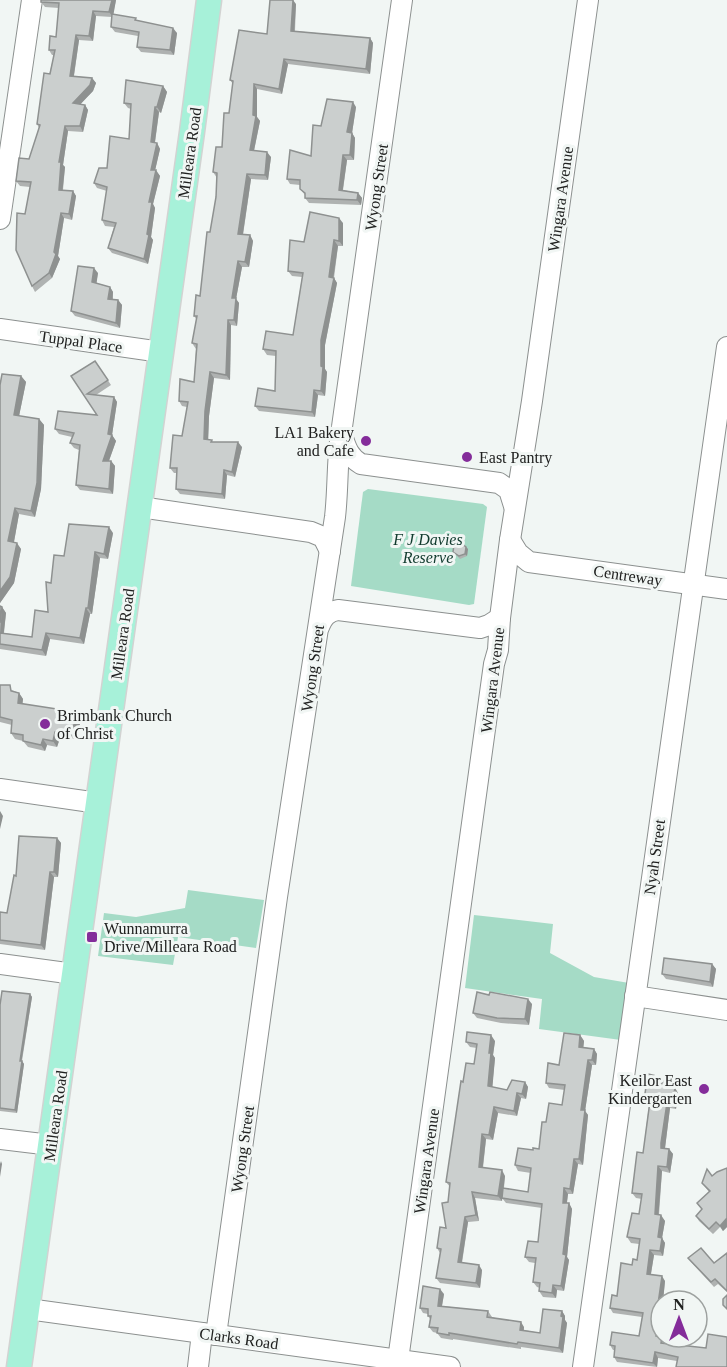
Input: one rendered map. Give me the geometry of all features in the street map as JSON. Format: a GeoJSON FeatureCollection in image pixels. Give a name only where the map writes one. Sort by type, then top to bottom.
{"type":"FeatureCollection","features":[{"type":"Feature","properties":{"kind":"main road","name":"Milleara Road"},"geometry":{"type":"LineString","coordinates":[[20,1367],[210,3]]}},
{"type":"Feature","properties":{"kind":"street"},"geometry":{"type":"LineString","coordinates":[[0,219],[32,0]]}},
{"type":"Feature","properties":{"kind":"street","name":"Wyong Street"},"geometry":{"type":"LineString","coordinates":[[198,1367],[209,1334],[325,589],[339,480],[337,466],[402,0]]}},
{"type":"Feature","properties":{"kind":"street","name":"Wingara Avenue"},"geometry":{"type":"LineString","coordinates":[[398,1360],[494,664],[498,650],[514,506],[523,460],[588,0]]}},
{"type":"Feature","properties":{"kind":"street","name":"Tuppal Place"},"geometry":{"type":"LineString","coordinates":[[0,329],[161,352]]}},
{"type":"Feature","properties":{"kind":"street","name":"Nyah Street"},"geometry":{"type":"LineString","coordinates":[[583,1367],[727,347]]}},
{"type":"Feature","properties":{"kind":"street"},"geometry":{"type":"LineString","coordinates":[[342,435],[351,457],[361,464],[503,484],[509,490],[514,506]]}},
{"type":"Feature","properties":{"kind":"street"},"geometry":{"type":"LineString","coordinates":[[503,484],[510,479],[523,460]]}},
{"type":"Feature","properties":{"kind":"street"},"geometry":{"type":"LineString","coordinates":[[339,480],[350,469],[361,464]]}},
{"type":"Feature","properties":{"kind":"street"},"geometry":{"type":"LineString","coordinates":[[140,507],[311,532],[323,537],[330,551]]}},
{"type":"Feature","properties":{"kind":"street"},"geometry":{"type":"LineString","coordinates":[[311,532],[325,527],[335,517]]}},
{"type":"Feature","properties":{"kind":"street"},"geometry":{"type":"LineString","coordinates":[[510,540],[518,554],[529,562]]}},
{"type":"Feature","properties":{"kind":"street"},"geometry":{"type":"LineString","coordinates":[[506,577],[517,567],[529,562]]}},
{"type":"Feature","properties":{"kind":"street","name":"Centreway"},"geometry":{"type":"LineString","coordinates":[[529,562],[727,589]]}},
{"type":"Feature","properties":{"kind":"street"},"geometry":{"type":"LineString","coordinates":[[325,589],[332,603],[345,610]]}},
{"type":"Feature","properties":{"kind":"street"},"geometry":{"type":"LineString","coordinates":[[317,633],[323,618],[332,611],[345,610],[480,628],[500,618]]}},
{"type":"Feature","properties":{"kind":"street"},"geometry":{"type":"LineString","coordinates":[[480,628],[488,636],[493,646],[494,664]]}},
{"type":"Feature","properties":{"kind":"street"},"geometry":{"type":"LineString","coordinates":[[0,789],[98,803]]}},
{"type":"Feature","properties":{"kind":"street"},"geometry":{"type":"LineString","coordinates":[[0,964],[74,974]]}},
{"type":"Feature","properties":{"kind":"street"},"geometry":{"type":"LineString","coordinates":[[634,996],[727,1010]]}},
{"type":"Feature","properties":{"kind":"street"},"geometry":{"type":"LineString","coordinates":[[0,1139],[51,1145]]}},
{"type":"Feature","properties":{"kind":"street","name":"Clarks Road"},"geometry":{"type":"LineString","coordinates":[[28,1309],[450,1367]]}},
{"type":"Feature","properties":{"kind":"green space","name":"F J Davies Reserve"},"geometry":{"type":"Polygon","coordinates":[[[368,489],[483,504],[487,507],[474,604],[351,586],[363,492],[368,489]]]}},
{"type":"Feature","properties":{"kind":"green space"},"geometry":{"type":"Polygon","coordinates":[[[188,890],[264,900],[256,948],[178,937],[173,965],[98,956],[104,913],[136,917],[185,908],[188,890]]]}},
{"type":"Feature","properties":{"kind":"green space"},"geometry":{"type":"Polygon","coordinates":[[[474,915],[553,924],[550,953],[594,977],[629,983],[621,1040],[539,1029],[542,999],[465,988],[474,915]]]}},
{"type":"Feature","properties":{"kind":"building"},"geometry":{"type":"Polygon","coordinates":[[[41,0],[112,0],[109,12],[93,11],[89,36],[76,35],[70,76],[92,78],[90,85],[73,103],[85,105],[80,126],[65,126],[59,162],[61,162],[59,190],[73,191],[69,214],[61,213],[54,252],[56,254],[49,273],[32,286],[16,250],[17,213],[25,214],[31,182],[16,181],[19,158],[29,159],[40,125],[37,124],[44,73],[50,74],[55,50],[49,50],[50,36],[56,37],[59,3],[41,2],[41,0]]]}},
{"type":"Feature","properties":{"kind":"building"},"geometry":{"type":"Polygon","coordinates":[[[270,0],[293,0],[291,31],[370,38],[366,69],[284,59],[279,89],[254,84],[253,115],[256,116],[250,150],[267,152],[265,175],[247,174],[238,234],[250,235],[245,262],[238,261],[232,298],[236,298],[234,320],[228,320],[226,375],[210,372],[205,411],[204,439],[212,440],[211,442],[238,442],[232,472],[224,470],[222,494],[176,489],[177,468],[170,468],[173,435],[182,436],[188,402],[179,401],[180,379],[194,382],[197,344],[192,343],[197,316],[194,316],[196,295],[200,296],[207,232],[210,232],[216,197],[217,173],[213,172],[216,147],[222,147],[224,113],[229,113],[233,81],[230,80],[239,30],[267,34],[270,0]]]}},
{"type":"Feature","properties":{"kind":"building"},"geometry":{"type":"Polygon","coordinates":[[[112,14],[173,28],[170,50],[137,47],[139,32],[111,27],[112,14]]]}},
{"type":"Feature","properties":{"kind":"building"},"geometry":{"type":"Polygon","coordinates":[[[126,80],[163,86],[157,107],[155,107],[151,142],[157,143],[151,170],[156,170],[149,202],[152,202],[144,259],[108,248],[116,223],[102,220],[107,187],[94,183],[99,168],[107,168],[110,136],[129,139],[131,104],[124,103],[126,80]]]}},
{"type":"Feature","properties":{"kind":"building"},"geometry":{"type":"Polygon","coordinates":[[[327,99],[353,102],[347,132],[352,133],[350,155],[343,155],[339,190],[358,193],[357,200],[305,198],[305,193],[300,189],[300,180],[287,179],[290,150],[311,156],[313,125],[321,126],[327,99]]]}},
{"type":"Feature","properties":{"kind":"building"},"geometry":{"type":"Polygon","coordinates":[[[310,212],[339,218],[339,241],[334,240],[329,277],[334,278],[321,340],[321,366],[323,367],[321,391],[314,390],[312,412],[255,406],[258,388],[275,391],[276,351],[263,349],[266,331],[293,335],[303,273],[288,271],[290,240],[304,242],[310,212]]]}},
{"type":"Feature","properties":{"kind":"building"},"geometry":{"type":"Polygon","coordinates":[[[78,266],[94,268],[92,282],[110,287],[108,299],[118,300],[116,323],[71,311],[78,266]]]}},
{"type":"Feature","properties":{"kind":"building"},"geometry":{"type":"Polygon","coordinates":[[[95,361],[108,380],[87,394],[114,397],[108,434],[112,435],[103,461],[111,461],[109,489],[76,485],[80,445],[70,443],[74,433],[55,429],[58,411],[97,415],[71,376],[95,361]]]}},
{"type":"Feature","properties":{"kind":"building"},"geometry":{"type":"Polygon","coordinates":[[[2,374],[21,376],[14,415],[39,419],[37,483],[31,511],[15,508],[8,541],[17,543],[10,577],[0,591],[0,385],[2,374]]]}},
{"type":"Feature","properties":{"kind":"building"},"geometry":{"type":"Polygon","coordinates":[[[69,524],[109,527],[104,554],[95,552],[88,608],[86,608],[80,638],[46,633],[42,650],[0,644],[0,633],[32,637],[35,610],[48,612],[46,582],[51,583],[54,555],[64,556],[69,524]]]}},
{"type":"Feature","properties":{"kind":"building"},"geometry":{"type":"Polygon","coordinates":[[[460,542],[466,547],[465,554],[459,556],[453,552],[454,545],[460,542]]]}},
{"type":"Feature","properties":{"kind":"building","name":"Brimbank Church of Christ"},"geometry":{"type":"Polygon","coordinates":[[[0,685],[10,685],[11,691],[19,693],[18,703],[77,712],[72,733],[55,732],[53,741],[43,739],[41,745],[23,741],[23,735],[11,733],[12,720],[0,717],[0,685]]]}},
{"type":"Feature","properties":{"kind":"building"},"geometry":{"type":"Polygon","coordinates":[[[19,836],[57,838],[54,872],[50,872],[41,945],[0,940],[0,912],[7,913],[14,875],[16,876],[19,836]]]}},
{"type":"Feature","properties":{"kind":"building"},"geometry":{"type":"Polygon","coordinates":[[[664,958],[712,964],[710,982],[662,974],[664,958]]]}},
{"type":"Feature","properties":{"kind":"building"},"geometry":{"type":"Polygon","coordinates":[[[2,991],[30,994],[15,1110],[0,1108],[2,991]]]}},
{"type":"Feature","properties":{"kind":"building"},"geometry":{"type":"Polygon","coordinates":[[[477,992],[528,999],[525,1019],[497,1018],[473,1013],[477,992]]]}},
{"type":"Feature","properties":{"kind":"building"},"geometry":{"type":"Polygon","coordinates":[[[467,1032],[491,1035],[488,1086],[507,1090],[512,1080],[525,1082],[522,1094],[517,1093],[514,1111],[494,1107],[489,1135],[482,1134],[479,1167],[502,1170],[498,1196],[472,1192],[476,1215],[465,1217],[458,1262],[479,1265],[476,1283],[436,1278],[441,1249],[437,1248],[440,1227],[446,1228],[442,1203],[448,1202],[450,1183],[446,1182],[461,1081],[463,1082],[466,1063],[474,1064],[477,1044],[466,1042],[467,1032]]]}},
{"type":"Feature","properties":{"kind":"building"},"geometry":{"type":"Polygon","coordinates":[[[564,1033],[580,1035],[579,1047],[594,1049],[592,1060],[588,1060],[581,1110],[585,1110],[579,1159],[574,1159],[570,1189],[564,1188],[563,1203],[569,1203],[563,1254],[566,1255],[561,1286],[553,1285],[552,1293],[539,1291],[540,1283],[533,1282],[536,1258],[525,1257],[528,1241],[538,1242],[542,1204],[502,1198],[503,1188],[528,1192],[531,1168],[515,1165],[518,1148],[539,1149],[542,1122],[546,1122],[549,1103],[562,1105],[565,1085],[546,1083],[548,1063],[559,1065],[564,1033]]]}},
{"type":"Feature","properties":{"kind":"building"},"geometry":{"type":"Polygon","coordinates":[[[648,1074],[661,1077],[660,1086],[675,1088],[672,1104],[667,1103],[661,1143],[661,1148],[669,1149],[667,1167],[658,1166],[655,1214],[661,1215],[658,1237],[662,1238],[660,1251],[650,1250],[647,1274],[662,1276],[660,1289],[649,1289],[649,1349],[709,1349],[709,1334],[727,1337],[727,1367],[676,1367],[678,1357],[655,1352],[653,1363],[614,1357],[615,1346],[610,1345],[612,1332],[639,1336],[643,1313],[610,1308],[612,1295],[617,1296],[621,1263],[632,1265],[633,1259],[637,1260],[640,1239],[627,1237],[632,1213],[639,1214],[642,1194],[632,1193],[637,1152],[643,1153],[650,1101],[644,1100],[648,1074]]]}},
{"type":"Feature","properties":{"kind":"building"},"geometry":{"type":"Polygon","coordinates":[[[727,1168],[727,1218],[720,1226],[716,1222],[709,1229],[696,1216],[702,1209],[697,1203],[710,1191],[702,1183],[707,1169],[712,1176],[727,1168]]]}},
{"type":"Feature","properties":{"kind":"building"},"geometry":{"type":"Polygon","coordinates":[[[701,1248],[714,1263],[727,1253],[727,1291],[715,1279],[711,1282],[688,1258],[701,1248]]]}},
{"type":"Feature","properties":{"kind":"building"},"geometry":{"type":"Polygon","coordinates":[[[423,1286],[440,1289],[438,1306],[488,1311],[487,1317],[521,1322],[520,1330],[540,1333],[543,1309],[562,1311],[559,1348],[437,1333],[438,1328],[429,1327],[431,1316],[428,1316],[428,1309],[420,1308],[423,1286]]]}},
{"type":"Feature","properties":{"kind":"building"},"geometry":{"type":"Polygon","coordinates":[[[727,1295],[727,1309],[723,1305],[723,1299],[727,1295]]]}},
{"type":"Feature","properties":{"kind":"place","name":"LA1 Bakery and Cafe"},"geometry":{"type":"Point","coordinates":[366,441]}},
{"type":"Feature","properties":{"kind":"place","name":"East Pantry"},"geometry":{"type":"Point","coordinates":[467,457]}},
{"type":"Feature","properties":{"kind":"place","name":"Brimbank Church of Christ"},"geometry":{"type":"Point","coordinates":[45,724]}},
{"type":"Feature","properties":{"kind":"place","name":"Wunnamurra Drive/Milleara Road"},"geometry":{"type":"Point","coordinates":[92,937]}},
{"type":"Feature","properties":{"kind":"place","name":"Keilor East Kindergarten"},"geometry":{"type":"Point","coordinates":[704,1089]}}]}
